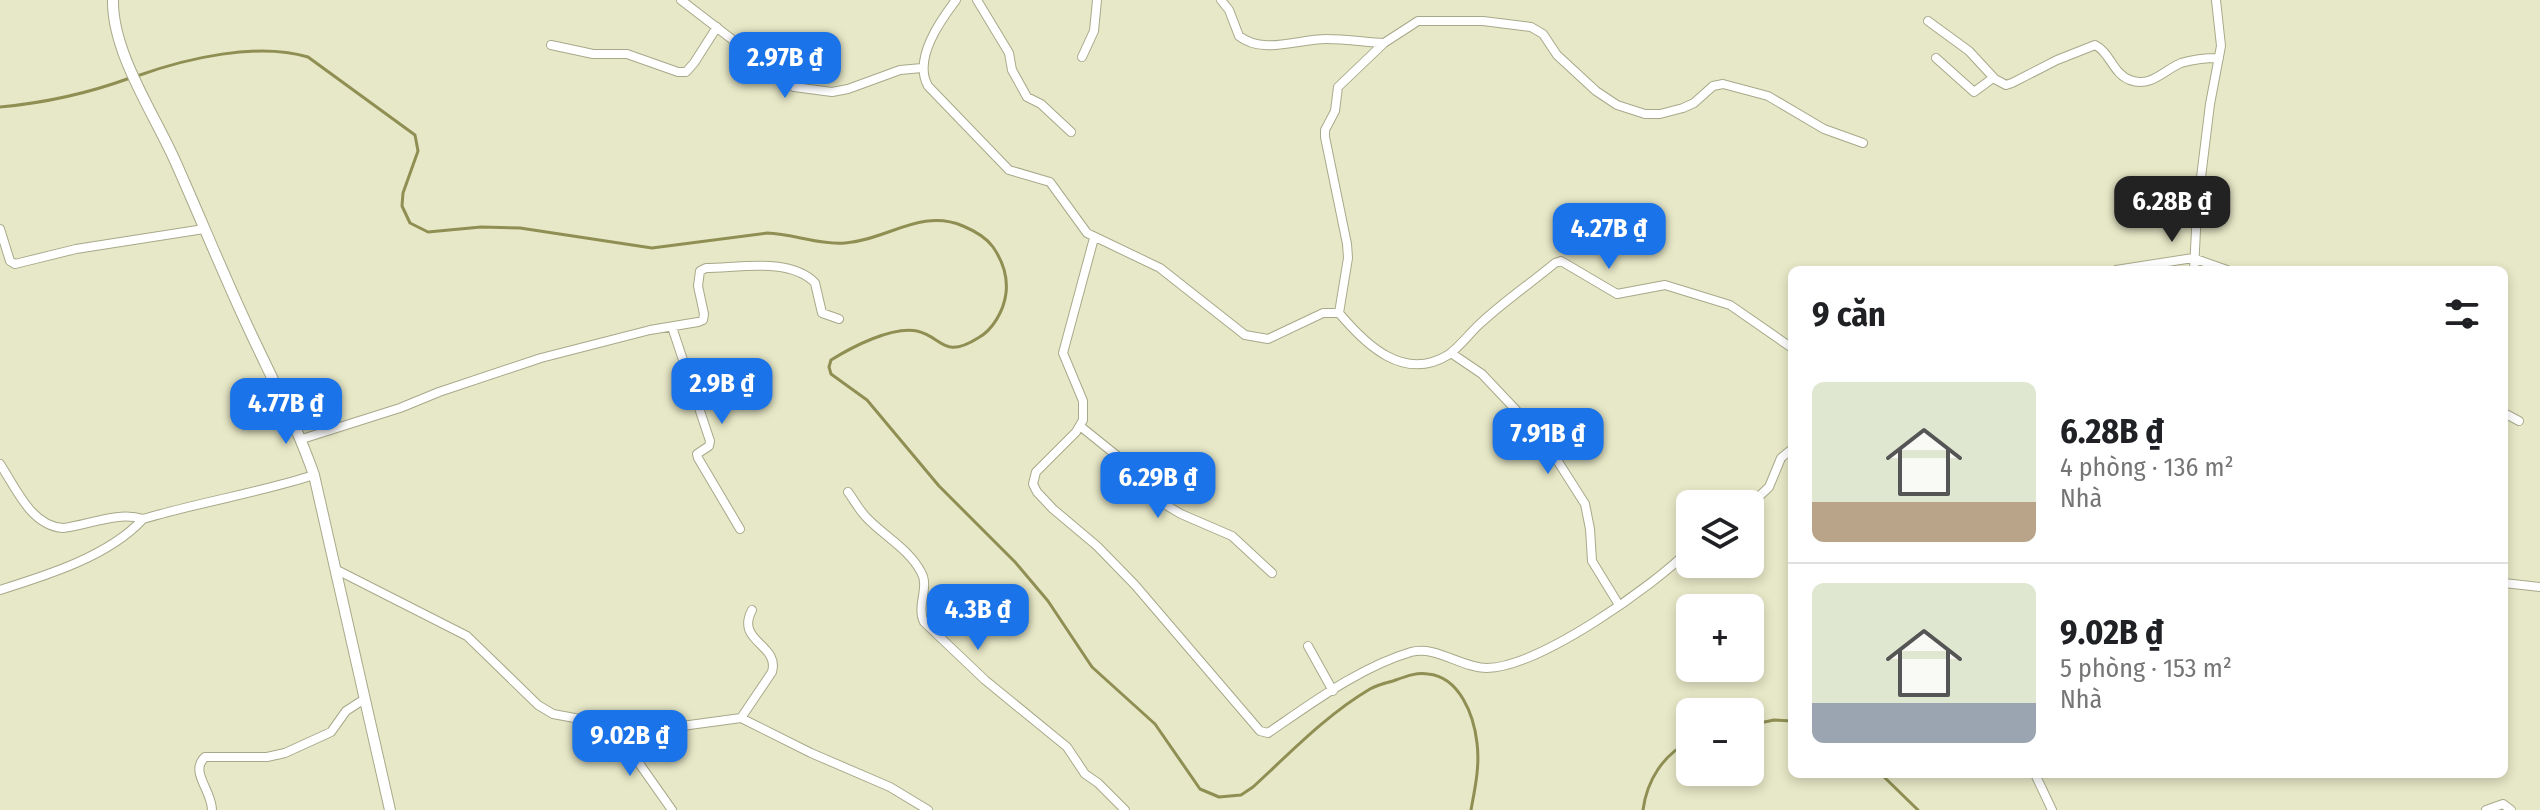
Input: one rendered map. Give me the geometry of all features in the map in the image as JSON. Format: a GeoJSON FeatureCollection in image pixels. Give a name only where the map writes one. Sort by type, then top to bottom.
{"type":"FeatureCollection","features":[{"type":"Feature","properties":{"kind":"street"},"geometry":{"type":"LineString","coordinates":[[113,0],[116,31],[142,94],[302,439],[314,475],[390,810]]}},
{"type":"Feature","properties":{"kind":"street"},"geometry":{"type":"LineString","coordinates":[[956,0],[940,20],[922,68],[922,76],[928,86],[1006,167],[1050,182],[1079,223],[1094,238],[1160,268],[1245,335],[1268,339],[1323,313],[1339,313],[1358,335],[1394,360],[1421,365],[1451,353],[1517,292],[1561,261],[1617,294],[1665,285],[1730,305],[1788,345]]}},
{"type":"Feature","properties":{"kind":"street"},"geometry":{"type":"LineString","coordinates":[[977,0],[1009,53],[1012,70],[1027,97],[1041,104],[1071,132]]}},
{"type":"Feature","properties":{"kind":"street"},"geometry":{"type":"LineString","coordinates":[[1082,57],[1094,31],[1097,0]]}},
{"type":"Feature","properties":{"kind":"street"},"geometry":{"type":"LineString","coordinates":[[1221,0],[1229,10],[1239,36],[1251,43],[1267,46],[1332,39],[1384,43]]}},
{"type":"Feature","properties":{"kind":"street"},"geometry":{"type":"LineString","coordinates":[[2194,266],[2210,104],[2221,40],[2216,0]]}},
{"type":"Feature","properties":{"kind":"street"},"geometry":{"type":"LineString","coordinates":[[685,1],[789,84],[804,90],[832,92],[900,70],[922,68]]}},
{"type":"Feature","properties":{"kind":"street"},"geometry":{"type":"LineString","coordinates":[[1339,313],[1348,258],[1347,244],[1325,130],[1335,111],[1338,87],[1384,43],[1418,21],[1483,21],[1531,27],[1543,34],[1577,76],[1617,105],[1645,114],[1660,114],[1694,103],[1713,86],[1723,84],[1768,96],[1824,129],[1863,143]]}},
{"type":"Feature","properties":{"kind":"street"},"geometry":{"type":"LineString","coordinates":[[1928,21],[1969,51],[1994,78],[2006,85],[2095,45],[2102,49],[2125,78],[2139,82],[2156,78],[2186,62],[2219,58]]}},
{"type":"Feature","properties":{"kind":"street"},"geometry":{"type":"LineString","coordinates":[[551,45],[593,54],[627,54],[686,72],[717,27]]}},
{"type":"Feature","properties":{"kind":"street"},"geometry":{"type":"LineString","coordinates":[[1936,58],[1974,92],[1994,78]]}},
{"type":"Feature","properties":{"kind":"street"},"geometry":{"type":"LineString","coordinates":[[0,229],[10,261],[15,264],[76,249],[204,229]]}},
{"type":"Feature","properties":{"kind":"street"},"geometry":{"type":"LineString","coordinates":[[1094,238],[1063,353],[1085,411],[1080,426],[1036,472],[1033,481],[1035,489],[1125,574],[1257,728],[1268,733],[1370,669],[1413,652],[1436,653],[1467,666],[1500,666],[1555,645],[1648,586],[1676,561]]}},
{"type":"Feature","properties":{"kind":"street"},"geometry":{"type":"LineString","coordinates":[[2142,266],[2193,258],[2216,266]]}},
{"type":"Feature","properties":{"kind":"street"},"geometry":{"type":"LineString","coordinates":[[302,439],[529,362],[637,333],[703,320],[697,278],[700,271],[706,268],[777,267],[798,271],[815,283],[822,313],[839,319]]}},
{"type":"Feature","properties":{"kind":"street"},"geometry":{"type":"LineString","coordinates":[[672,327],[710,441],[697,454],[698,458],[740,529]]}},
{"type":"Feature","properties":{"kind":"street"},"geometry":{"type":"LineString","coordinates":[[1451,353],[1473,366],[1496,387],[1557,460],[1585,504],[1591,557],[1619,605]]}},
{"type":"Feature","properties":{"kind":"street"},"geometry":{"type":"LineString","coordinates":[[2508,415],[2519,421]]}},
{"type":"Feature","properties":{"kind":"street"},"geometry":{"type":"LineString","coordinates":[[1080,426],[1131,467],[1142,487],[1154,498],[1199,523],[1232,536],[1272,573]]}},
{"type":"Feature","properties":{"kind":"street"},"geometry":{"type":"LineString","coordinates":[[1764,492],[1781,458],[1788,452]]}},
{"type":"Feature","properties":{"kind":"street"},"geometry":{"type":"LineString","coordinates":[[0,464],[35,515],[49,526],[63,528],[112,518],[143,519],[187,506],[258,492],[314,475]]}},
{"type":"Feature","properties":{"kind":"street"},"geometry":{"type":"LineString","coordinates":[[848,492],[865,517],[899,546],[920,570],[924,579],[921,609],[924,622],[985,680],[1067,747],[1085,774],[1125,810]]}},
{"type":"Feature","properties":{"kind":"street"},"geometry":{"type":"LineString","coordinates":[[0,590],[58,572],[128,534],[143,519]]}},
{"type":"Feature","properties":{"kind":"street"},"geometry":{"type":"LineString","coordinates":[[335,569],[467,636],[545,710],[577,720],[618,726],[682,726],[741,718],[890,787],[928,810]]}},
{"type":"Feature","properties":{"kind":"street"},"geometry":{"type":"LineString","coordinates":[[2508,583],[2540,587]]}},
{"type":"Feature","properties":{"kind":"street"},"geometry":{"type":"LineString","coordinates":[[741,718],[774,665],[770,654],[749,631],[748,618],[752,610]]}},
{"type":"Feature","properties":{"kind":"street"},"geometry":{"type":"LineString","coordinates":[[1308,646],[1333,691]]}},
{"type":"Feature","properties":{"kind":"street"},"geometry":{"type":"LineString","coordinates":[[212,810],[212,798],[198,770],[199,763],[205,757],[267,757],[285,753],[331,732],[346,711],[363,700]]}},
{"type":"Feature","properties":{"kind":"street"},"geometry":{"type":"LineString","coordinates":[[618,726],[672,810]]}},
{"type":"Feature","properties":{"kind":"street"},"geometry":{"type":"LineString","coordinates":[[2037,778],[2052,810]]}},
{"type":"Feature","properties":{"kind":"street"},"geometry":{"type":"LineString","coordinates":[[2486,810],[2503,804],[2511,810]]}},
{"type":"Feature","properties":{"kind":"waterway"},"geometry":{"type":"LineString","coordinates":[[137,76],[222,54],[267,51],[308,57],[415,135],[418,151],[403,193],[402,206],[410,223],[428,232],[481,227],[520,228],[652,248],[767,233],[845,243],[933,221],[948,221],[976,232],[996,252],[1006,280],[1003,306],[988,330],[957,347],[944,345],[917,331],[884,335],[831,360],[831,374],[867,400],[939,486],[1015,562],[1048,601],[1092,667],[1155,724],[1200,789],[1219,797],[1241,795],[1323,722],[1354,699],[1378,685],[1424,674],[1449,682],[1457,690],[1473,721],[1478,760],[1471,810]]}},
{"type":"Feature","properties":{"kind":"waterway"},"geometry":{"type":"LineString","coordinates":[[0,107],[66,97],[130,78]]}},
{"type":"Feature","properties":{"kind":"waterway"},"geometry":{"type":"LineString","coordinates":[[1764,722],[1788,721]]}},
{"type":"Feature","properties":{"kind":"waterway"},"geometry":{"type":"LineString","coordinates":[[1643,810],[1653,779],[1664,761],[1676,750]]}},
{"type":"Feature","properties":{"kind":"waterway"},"geometry":{"type":"LineString","coordinates":[[1885,778],[1918,810]]}}]}
